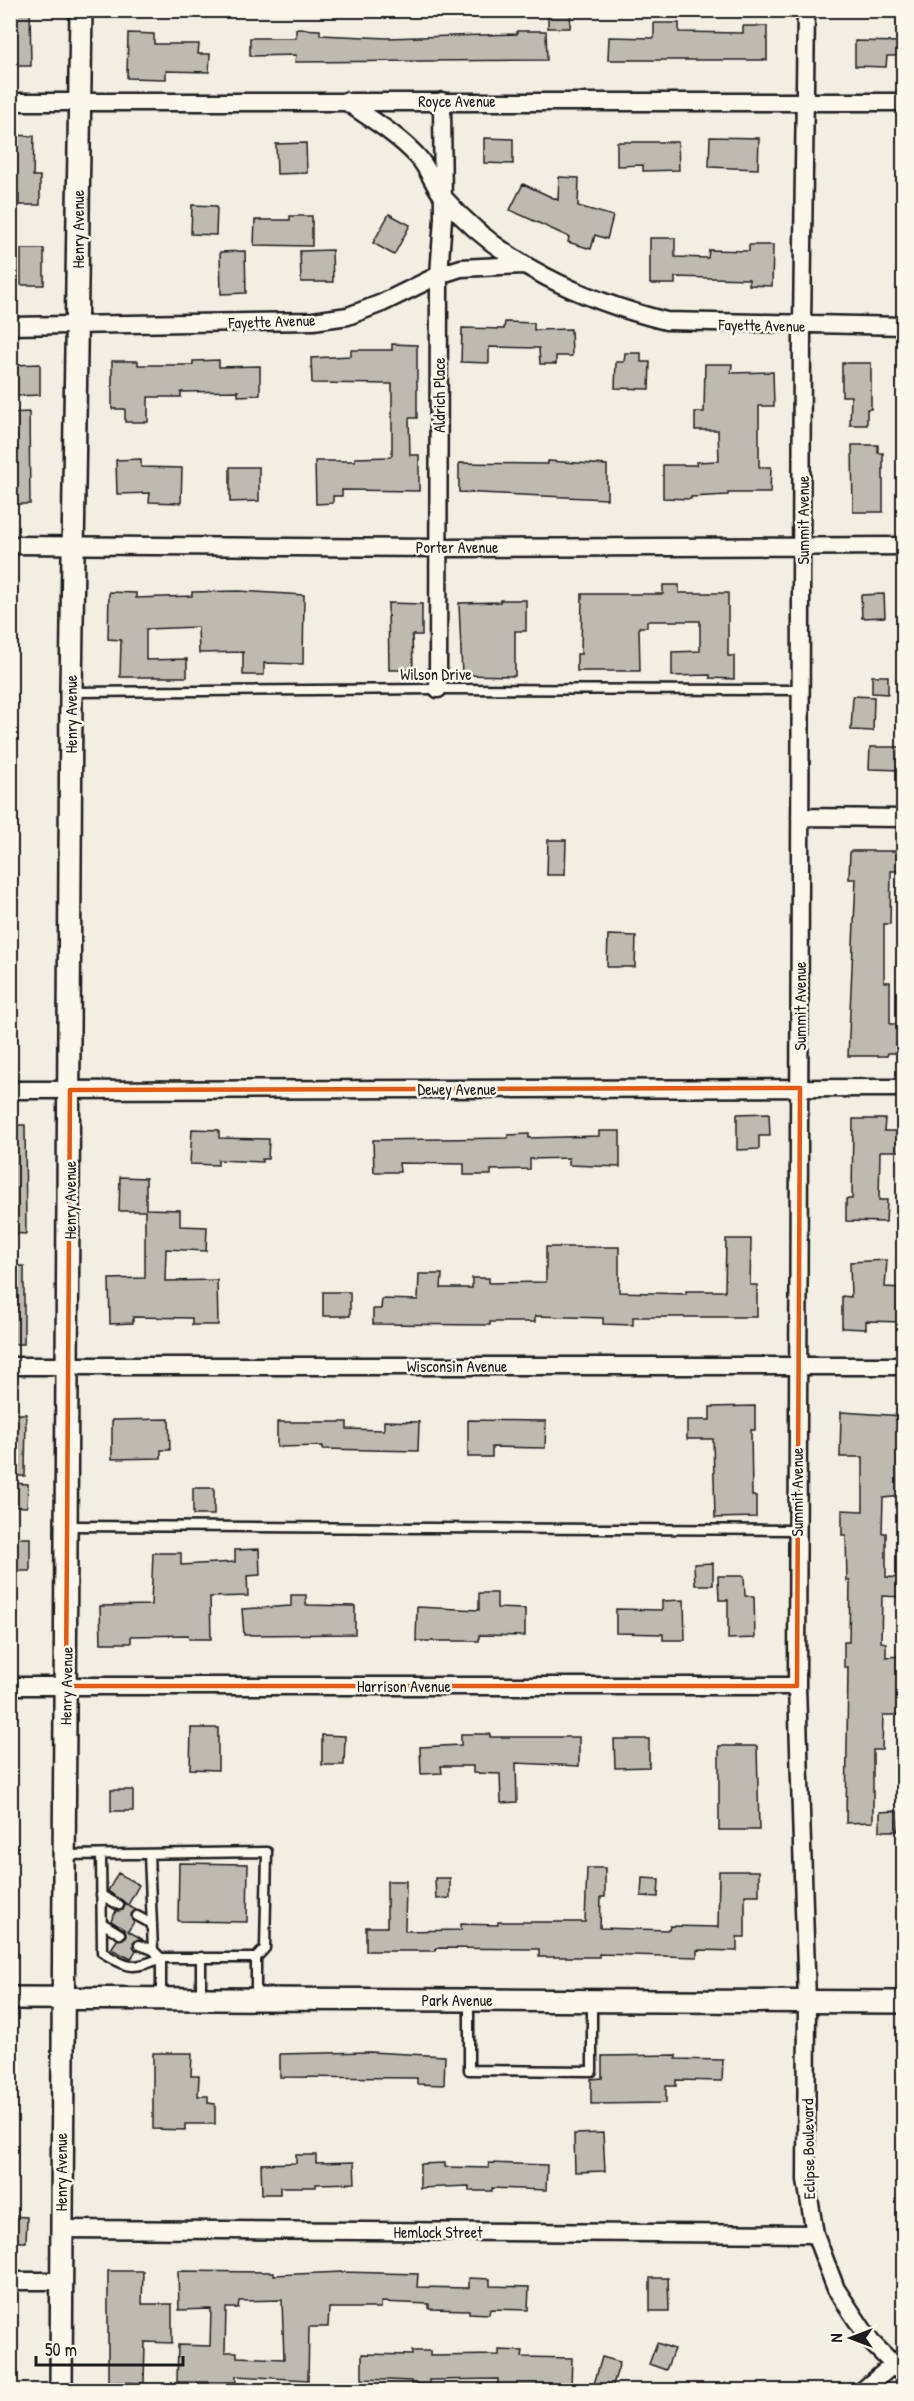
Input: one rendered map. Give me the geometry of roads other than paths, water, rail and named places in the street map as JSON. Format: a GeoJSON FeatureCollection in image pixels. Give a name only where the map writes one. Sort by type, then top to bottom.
{"type":"FeatureCollection","features":[{"type":"Feature","properties":{"kind":"street","name":"Henry Avenue"},"geometry":{"type":"LineString","coordinates":[[61,2391],[69,1366],[71,693],[81,10]]}},
{"type":"Feature","properties":{"kind":"street","name":"Summit Avenue"},"geometry":{"type":"LineString","coordinates":[[806,10],[802,326],[803,546],[797,1686],[807,2001]]}},
{"type":"Feature","properties":{"kind":"street","name":"Fayette Avenue"},"geometry":{"type":"LineString","coordinates":[[345,101],[398,139],[418,158],[444,198],[495,245],[523,265],[594,298],[666,321],[802,326],[903,326]]}},
{"type":"Feature","properties":{"kind":"street","name":"Aldrich Place"},"geometry":{"type":"LineString","coordinates":[[438,689],[439,275],[444,198],[441,101]]}},
{"type":"Feature","properties":{"kind":"street","name":"Royce Avenue"},"geometry":{"type":"LineString","coordinates":[[10,102],[903,102]]}},
{"type":"Feature","properties":{"kind":"street","name":"Fayette Avenue"},"geometry":{"type":"LineString","coordinates":[[10,326],[313,321],[348,315],[382,303],[439,275],[469,267],[523,265]]}},
{"type":"Feature","properties":{"kind":"street","name":"Porter Avenue"},"geometry":{"type":"LineString","coordinates":[[10,545],[440,548],[903,546]]}},
{"type":"Feature","properties":{"kind":"street"},"geometry":{"type":"LineString","coordinates":[[800,817],[903,818]]}},
{"type":"Feature","properties":{"kind":"street","name":"Dewey Avenue"},"geometry":{"type":"LineString","coordinates":[[10,1090],[903,1088]]}},
{"type":"Feature","properties":{"kind":"street","name":"Wisconsin Avenue"},"geometry":{"type":"LineString","coordinates":[[10,1366],[903,1366]]}},
{"type":"Feature","properties":{"kind":"street","name":"Harrison Avenue"},"geometry":{"type":"LineString","coordinates":[[10,1686],[797,1686]]}},
{"type":"Feature","properties":{"kind":"street","name":"Park Avenue"},"geometry":{"type":"LineString","coordinates":[[10,1998],[903,2002]]}},
{"type":"Feature","properties":{"kind":"street","name":"Eclipse Boulevard"},"geometry":{"type":"LineString","coordinates":[[807,2001],[806,2180],[815,2234],[836,2289],[854,2319],[900,2365]]}},
{"type":"Feature","properties":{"kind":"street","name":"Hemlock Street"},"geometry":{"type":"LineString","coordinates":[[61,2229],[815,2234]]}},
{"type":"Feature","properties":{"kind":"street"},"geometry":{"type":"LineString","coordinates":[[10,2281],[61,2281]]}},
{"type":"Feature","properties":{"kind":"street"},"geometry":{"type":"LineString","coordinates":[[863,2391],[900,2365]]}},
{"type":"Feature","properties":{"kind":"lane","name":"Wilson Drive"},"geometry":{"type":"LineString","coordinates":[[71,693],[438,689],[801,690]]}},
{"type":"Feature","properties":{"kind":"lane"},"geometry":{"type":"LineString","coordinates":[[68,1526],[797,1530]]}},
{"type":"Feature","properties":{"kind":"lane"},"geometry":{"type":"LineString","coordinates":[[64,1855],[267,1852],[265,1948],[256,1958],[256,1999]]}},
{"type":"Feature","properties":{"kind":"lane"},"geometry":{"type":"LineString","coordinates":[[149,1854],[153,1950]]}},
{"type":"Feature","properties":{"kind":"lane"},"geometry":{"type":"LineString","coordinates":[[101,1855],[102,1952],[126,1967],[138,1967],[161,1958],[256,1958]]}},
{"type":"Feature","properties":{"kind":"lane"},"geometry":{"type":"LineString","coordinates":[[101,1895],[119,1905]]}},
{"type":"Feature","properties":{"kind":"lane"},"geometry":{"type":"LineString","coordinates":[[137,1916],[152,1924]]}},
{"type":"Feature","properties":{"kind":"lane"},"geometry":{"type":"LineString","coordinates":[[102,1923],[120,1934]]}},
{"type":"Feature","properties":{"kind":"lane"},"geometry":{"type":"LineString","coordinates":[[139,1945],[153,1950],[161,1958],[161,1998]]}},
{"type":"Feature","properties":{"kind":"lane"},"geometry":{"type":"LineString","coordinates":[[201,1957],[201,1998]]}},
{"type":"Feature","properties":{"kind":"lane"},"geometry":{"type":"LineString","coordinates":[[469,2000],[469,2070],[592,2071],[592,2001]]}}]}
